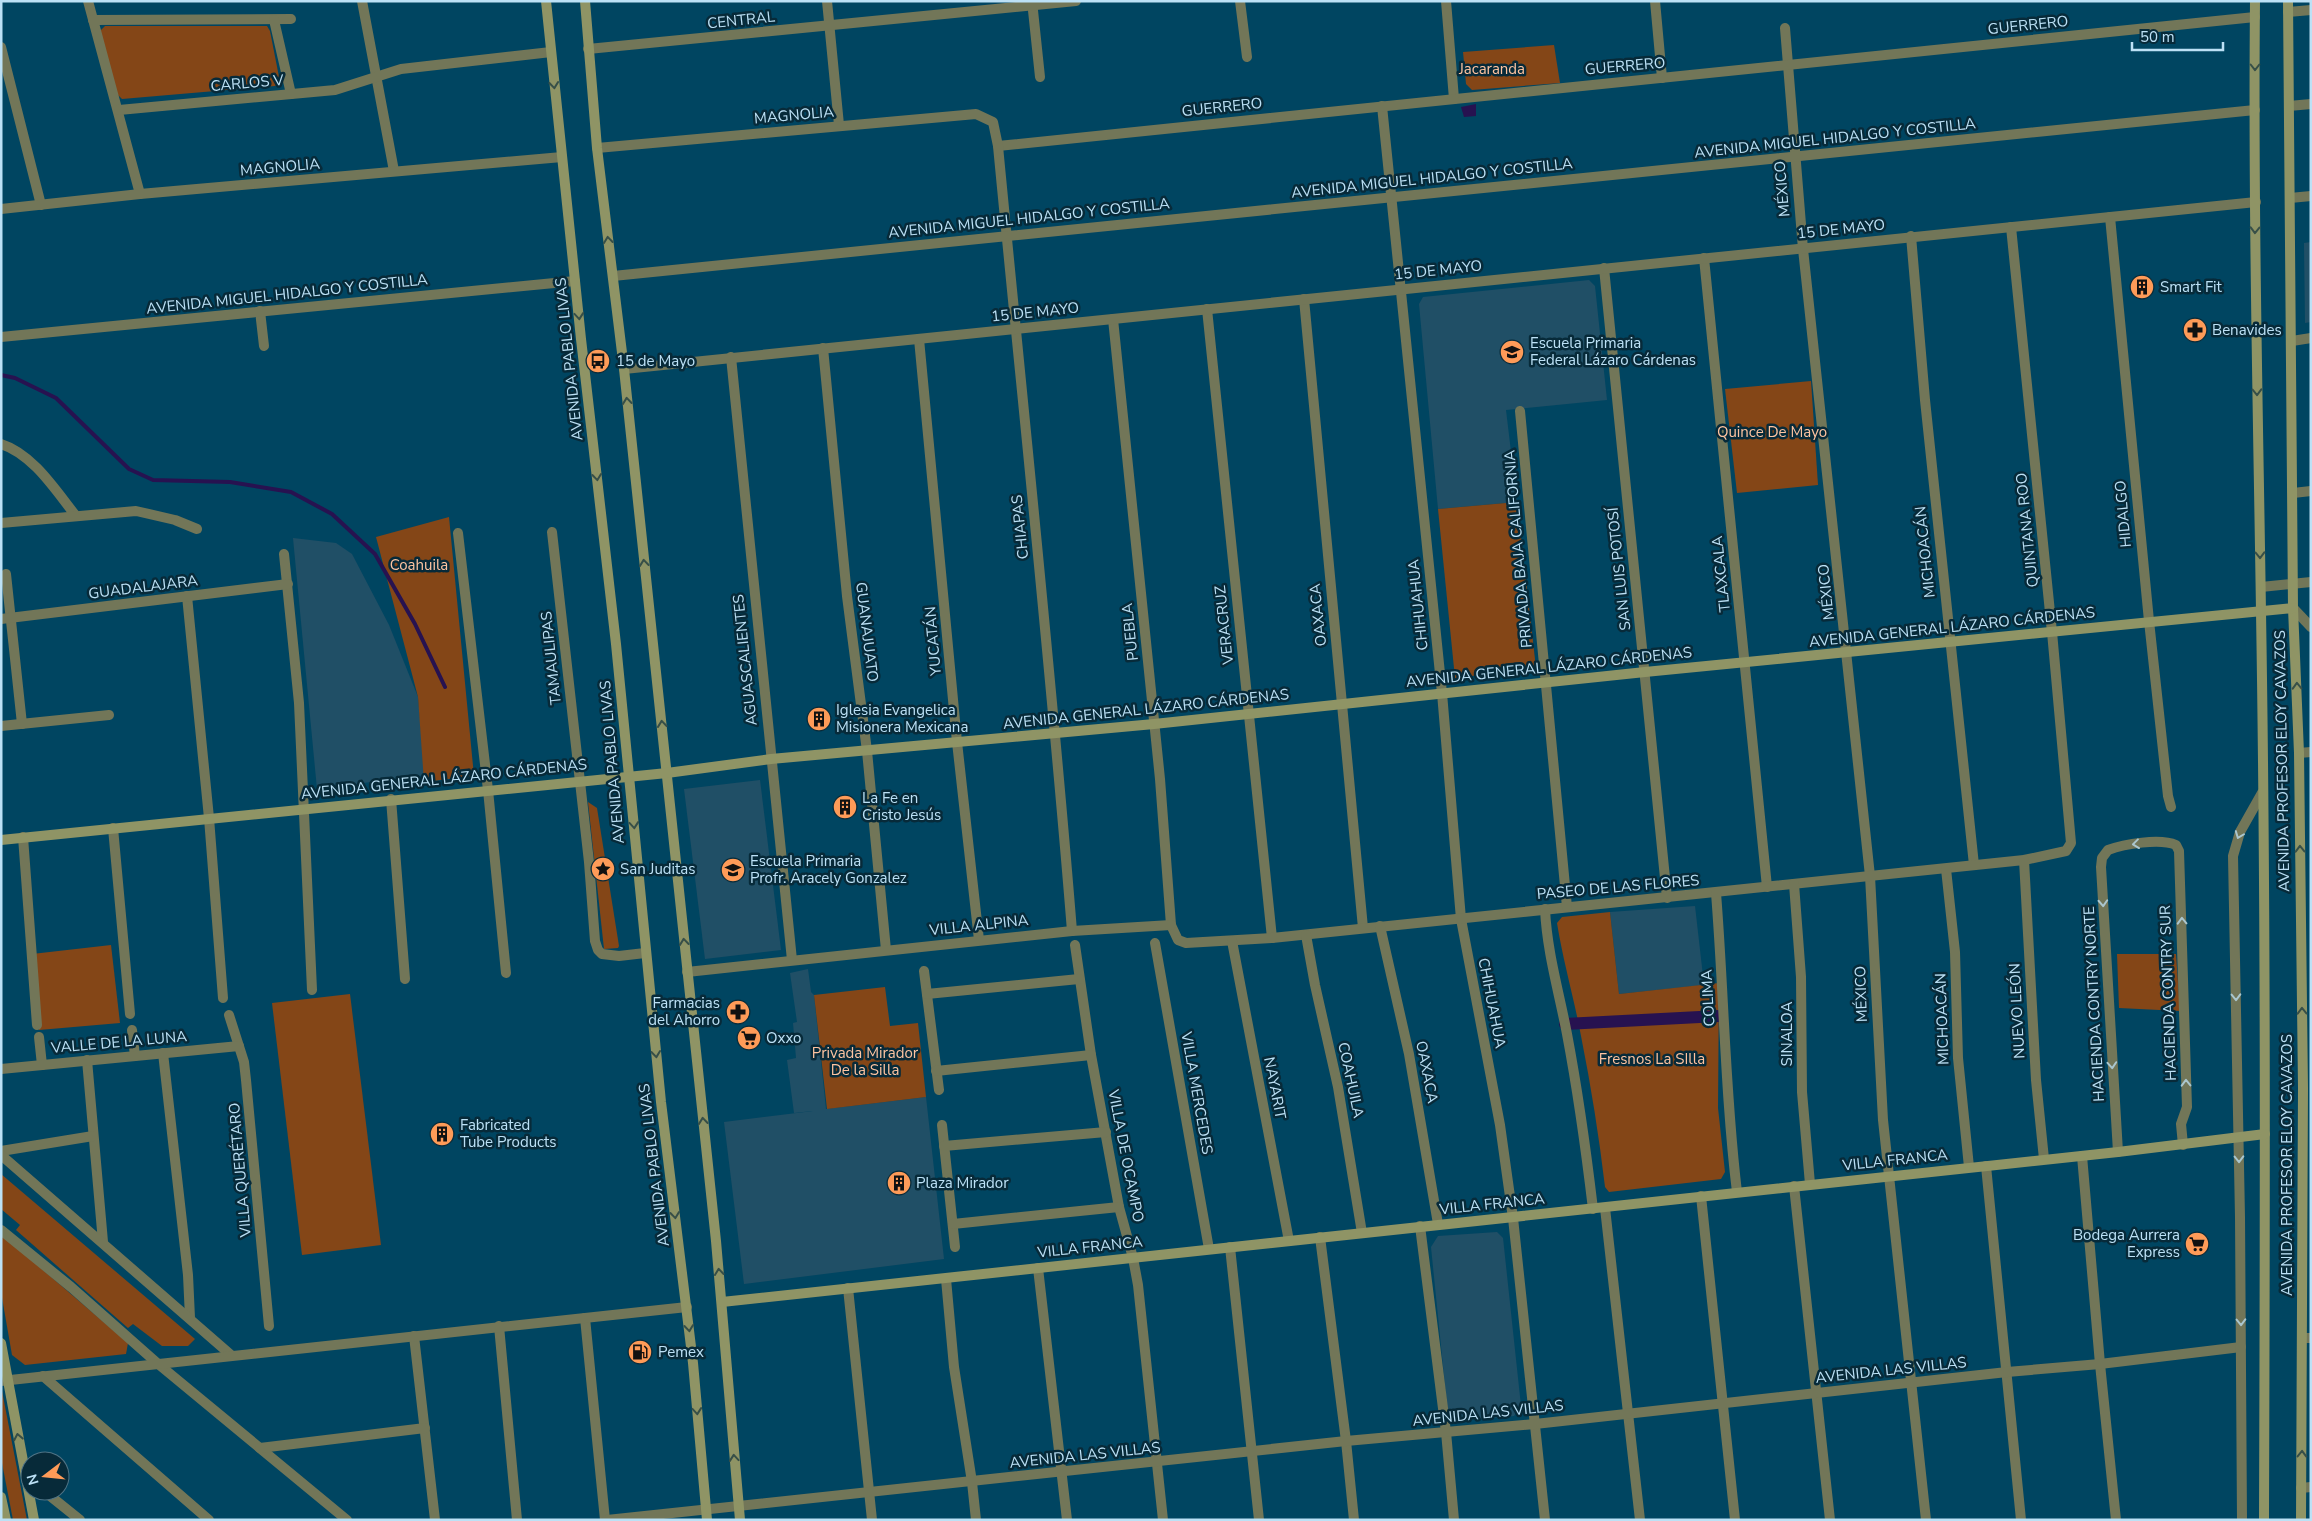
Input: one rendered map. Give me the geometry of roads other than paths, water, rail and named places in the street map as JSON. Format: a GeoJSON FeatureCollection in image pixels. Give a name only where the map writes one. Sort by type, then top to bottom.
{"type":"FeatureCollection","features":[{"type":"Feature","properties":{"kind":"main road","name":"AVENIDA PABLO LIVAS"},"geometry":{"type":"LineString","coordinates":[[546,1],[575,281],[608,570],[645,953],[687,1307],[706,1515]]}},
{"type":"Feature","properties":{"kind":"main road"},"geometry":{"type":"LineString","coordinates":[[585,1],[597,148],[624,369],[722,1302],[726,1377],[740,1520]]}},
{"type":"Feature","properties":{"kind":"main road","name":"AVENIDA PROFESOR ELOY CAVAZOS"},"geometry":{"type":"LineString","coordinates":[[2255,1],[2255,305],[2261,587],[2265,1134],[2264,1520]]}},
{"type":"Feature","properties":{"kind":"main road","name":"AVENIDA PROFESOR ELOY CAVAZOS"},"geometry":{"type":"LineString","coordinates":[[2288,7],[2293,608],[2299,753],[2307,1088],[2306,1487],[2301,1520]]}},
{"type":"Feature","properties":{"kind":"main road","name":"AVENIDA GENERAL LÁZARO CÁRDENAS"},"geometry":{"type":"LineString","coordinates":[[1,840],[391,799],[667,773],[771,759],[867,752],[1154,724],[1442,693],[1546,684],[1645,672],[2293,608]]}},
{"type":"Feature","properties":{"kind":"main road","name":"VILLA FRANCA"},"geometry":{"type":"LineString","coordinates":[[722,1302],[1438,1224],[1513,1218],[1810,1184],[2183,1145],[2265,1134]]}},
{"type":"Feature","properties":{"kind":"main road"},"geometry":{"type":"LineString","coordinates":[[1,1343],[4,1380],[22,1451]]}},
{"type":"Feature","properties":{"kind":"main road"},"geometry":{"type":"LineString","coordinates":[[1,1497],[6,1520]]}},
{"type":"Feature","properties":{"kind":"main road"},"geometry":{"type":"LineString","coordinates":[[31,1501],[34,1520]]}},
{"type":"Feature","properties":{"kind":"street"},"geometry":{"type":"LineString","coordinates":[[88,1],[119,110],[140,194]]}},
{"type":"Feature","properties":{"kind":"street"},"geometry":{"type":"LineString","coordinates":[[362,1],[394,171]]}},
{"type":"Feature","properties":{"kind":"street"},"geometry":{"type":"LineString","coordinates":[[827,1],[839,125]]}},
{"type":"Feature","properties":{"kind":"street","name":"CENTRAL"},"geometry":{"type":"LineString","coordinates":[[588,48],[830,25],[1032,3],[1076,1]]}},
{"type":"Feature","properties":{"kind":"street"},"geometry":{"type":"LineString","coordinates":[[1240,1],[1248,57]]}},
{"type":"Feature","properties":{"kind":"street"},"geometry":{"type":"LineString","coordinates":[[1446,1],[1454,99]]}},
{"type":"Feature","properties":{"kind":"street"},"geometry":{"type":"LineString","coordinates":[[1655,1],[1662,78]]}},
{"type":"Feature","properties":{"kind":"street"},"geometry":{"type":"LineString","coordinates":[[1032,3],[1040,76]]}},
{"type":"Feature","properties":{"kind":"street"},"geometry":{"type":"LineString","coordinates":[[2288,7],[2311,10]]}},
{"type":"Feature","properties":{"kind":"street","name":"GUERRERO"},"geometry":{"type":"LineString","coordinates":[[998,146],[2255,17]]}},
{"type":"Feature","properties":{"kind":"street"},"geometry":{"type":"LineString","coordinates":[[93,20],[291,19]]}},
{"type":"Feature","properties":{"kind":"street"},"geometry":{"type":"LineString","coordinates":[[274,20],[291,94]]}},
{"type":"Feature","properties":{"kind":"street","name":"MÉXICO"},"geometry":{"type":"LineString","coordinates":[[1785,28],[1803,249],[1870,876],[1882,1111],[1926,1520]]}},
{"type":"Feature","properties":{"kind":"street"},"geometry":{"type":"LineString","coordinates":[[1,47],[42,205]]}},
{"type":"Feature","properties":{"kind":"street"},"geometry":{"type":"LineString","coordinates":[[376,77],[401,69],[551,52]]}},
{"type":"Feature","properties":{"kind":"street","name":"CARLOS V"},"geometry":{"type":"LineString","coordinates":[[119,110],[335,90],[376,77]]}},
{"type":"Feature","properties":{"kind":"street"},"geometry":{"type":"LineString","coordinates":[[2289,106],[2311,104]]}},
{"type":"Feature","properties":{"kind":"street","name":"CHIHUAHUA"},"geometry":{"type":"LineString","coordinates":[[1382,106],[1442,693],[1451,822],[1461,919],[1500,1125],[1513,1218],[1545,1520]]}},
{"type":"Feature","properties":{"kind":"street","name":"AVENIDA MIGUEL HIDALGO Y COSTILLA"},"geometry":{"type":"LineString","coordinates":[[612,276],[1007,235],[1795,158],[2255,110]]}},
{"type":"Feature","properties":{"kind":"street","name":"MAGNOLIA"},"geometry":{"type":"LineString","coordinates":[[597,148],[976,114],[993,122]]}},
{"type":"Feature","properties":{"kind":"street","name":"CHIAPAS"},"geometry":{"type":"LineString","coordinates":[[993,122],[998,146],[1056,733],[1072,931]]}},
{"type":"Feature","properties":{"kind":"street","name":"MAGNOLIA"},"geometry":{"type":"LineString","coordinates":[[1,209],[140,194],[562,157]]}},
{"type":"Feature","properties":{"kind":"street"},"geometry":{"type":"LineString","coordinates":[[2290,198],[2311,196]]}},
{"type":"Feature","properties":{"kind":"street","name":"15 DE MAYO"},"geometry":{"type":"LineString","coordinates":[[624,369],[2256,202]]}},
{"type":"Feature","properties":{"kind":"street","name":"HIDALGO"},"geometry":{"type":"LineString","coordinates":[[2110,218],[2149,621],[2168,796],[2171,807]]}},
{"type":"Feature","properties":{"kind":"street","name":"QUINTANA ROO"},"geometry":{"type":"LineString","coordinates":[[2010,227],[2072,836],[2069,848],[2060,853]]}},
{"type":"Feature","properties":{"kind":"street","name":"MICHOACÁN"},"geometry":{"type":"LineString","coordinates":[[1911,236],[1949,642],[1974,865]]}},
{"type":"Feature","properties":{"kind":"street","name":"TLAXCALA"},"geometry":{"type":"LineString","coordinates":[[1704,258],[1767,887]]}},
{"type":"Feature","properties":{"kind":"street","name":"SAN LUIS POTOSÍ"},"geometry":{"type":"LineString","coordinates":[[1604,268],[1667,898]]}},
{"type":"Feature","properties":{"kind":"street","name":"AVENIDA MIGUEL HIDALGO Y COSTILLA"},"geometry":{"type":"LineString","coordinates":[[1,337],[575,281]]}},
{"type":"Feature","properties":{"kind":"street","name":"OAXACA"},"geometry":{"type":"LineString","coordinates":[[1304,299],[1363,928]]}},
{"type":"Feature","properties":{"kind":"street","name":"VERACRUZ"},"geometry":{"type":"LineString","coordinates":[[1207,309],[1272,938]]}},
{"type":"Feature","properties":{"kind":"street"},"geometry":{"type":"LineString","coordinates":[[260,311],[264,346]]}},
{"type":"Feature","properties":{"kind":"street","name":"PUEBLA"},"geometry":{"type":"LineString","coordinates":[[1113,319],[1154,724],[1171,925],[1178,940]]}},
{"type":"Feature","properties":{"kind":"street"},"geometry":{"type":"LineString","coordinates":[[2292,340],[2311,338]]}},
{"type":"Feature","properties":{"kind":"street","name":"YUCATÁN"},"geometry":{"type":"LineString","coordinates":[[919,339],[957,742],[979,940]]}},
{"type":"Feature","properties":{"kind":"street","name":"GUANAJUATO"},"geometry":{"type":"LineString","coordinates":[[822,348],[847,596],[867,752],[886,950]]}},
{"type":"Feature","properties":{"kind":"street","name":"AGUASCALIENTES"},"geometry":{"type":"LineString","coordinates":[[731,357],[792,960]]}},
{"type":"Feature","properties":{"kind":"street","name":"PRIVADA BAJA CALIFORNIA"},"geometry":{"type":"LineString","coordinates":[[1520,411],[1567,907]]}},
{"type":"Feature","properties":{"kind":"street"},"geometry":{"type":"LineString","coordinates":[[1,444],[16,450],[32,464],[76,516]]}},
{"type":"Feature","properties":{"kind":"street"},"geometry":{"type":"LineString","coordinates":[[2293,493],[2311,491]]}},
{"type":"Feature","properties":{"kind":"street"},"geometry":{"type":"LineString","coordinates":[[1,523],[136,511],[175,520],[197,529]]}},
{"type":"Feature","properties":{"kind":"street","name":"TAMAULIPAS"},"geometry":{"type":"LineString","coordinates":[[552,532],[598,950],[608,956],[645,953]]}},
{"type":"Feature","properties":{"kind":"street"},"geometry":{"type":"LineString","coordinates":[[458,533],[488,790],[506,973]]}},
{"type":"Feature","properties":{"kind":"street"},"geometry":{"type":"LineString","coordinates":[[284,554],[299,703],[302,808],[312,990]]}},
{"type":"Feature","properties":{"kind":"street"},"geometry":{"type":"LineString","coordinates":[[6,574],[6,619],[22,724]]}},
{"type":"Feature","properties":{"kind":"street"},"geometry":{"type":"LineString","coordinates":[[2261,587],[2311,582]]}},
{"type":"Feature","properties":{"kind":"street","name":"GUADALAJARA"},"geometry":{"type":"LineString","coordinates":[[6,619],[288,584]]}},
{"type":"Feature","properties":{"kind":"street"},"geometry":{"type":"LineString","coordinates":[[187,596],[209,818],[223,998]]}},
{"type":"Feature","properties":{"kind":"street"},"geometry":{"type":"LineString","coordinates":[[2293,608],[2311,627]]}},
{"type":"Feature","properties":{"kind":"street"},"geometry":{"type":"LineString","coordinates":[[1,726],[110,714]]}},
{"type":"Feature","properties":{"kind":"street"},"geometry":{"type":"LineString","coordinates":[[2299,753],[2311,752]]}},
{"type":"Feature","properties":{"kind":"street","name":"AVENIDA PROFESOR ELOY CAVAZOS"},"geometry":{"type":"LineString","coordinates":[[2242,1520],[2233,856],[2240,832],[2262,792]]}},
{"type":"Feature","properties":{"kind":"street"},"geometry":{"type":"LineString","coordinates":[[391,799],[405,979]]}},
{"type":"Feature","properties":{"kind":"street"},"geometry":{"type":"LineString","coordinates":[[113,828],[130,1014]]}},
{"type":"Feature","properties":{"kind":"street"},"geometry":{"type":"LineString","coordinates":[[22,838],[36,1025]]}},
{"type":"Feature","properties":{"kind":"street","name":"HACIENDA CONTRY SUR"},"geometry":{"type":"LineString","coordinates":[[2104,855],[2108,850],[2116,847],[2138,844],[2171,843],[2176,845],[2179,851],[2187,1107],[2181,1124],[2183,1145]]}},
{"type":"Feature","properties":{"kind":"street","name":"PASEO DE LAS FLORES"},"geometry":{"type":"LineString","coordinates":[[1178,940],[1186,943],[1306,935],[1946,869],[2024,860],[2060,853]]}},
{"type":"Feature","properties":{"kind":"street","name":"HACIENDA CONTRY NORTE"},"geometry":{"type":"LineString","coordinates":[[2104,855],[2101,867],[2118,1152]]}},
{"type":"Feature","properties":{"kind":"street","name":"NUEVO LEÓN"},"geometry":{"type":"LineString","coordinates":[[2024,860],[2036,1080],[2044,1159]]}},
{"type":"Feature","properties":{"kind":"street","name":"MICHOACÁN"},"geometry":{"type":"LineString","coordinates":[[1946,869],[1955,952],[1958,1058],[1969,1167]]}},
{"type":"Feature","properties":{"kind":"street","name":"SINALOA"},"geometry":{"type":"LineString","coordinates":[[1794,884],[1801,977],[1802,1092],[1810,1184]]}},
{"type":"Feature","properties":{"kind":"street","name":"COLIMA"},"geometry":{"type":"LineString","coordinates":[[1716,893],[1725,1014],[1728,1100],[1737,1192]]}},
{"type":"Feature","properties":{"kind":"street"},"geometry":{"type":"LineString","coordinates":[[1545,909],[1550,957],[1566,1029],[1586,1144],[1592,1209]]}},
{"type":"Feature","properties":{"kind":"street","name":"VILLA ALPINA"},"geometry":{"type":"LineString","coordinates":[[688,972],[979,940],[1072,931],[1171,925]]}},
{"type":"Feature","properties":{"kind":"street","name":"OAXACA"},"geometry":{"type":"LineString","coordinates":[[1380,926],[1409,1054],[1438,1224]]}},
{"type":"Feature","properties":{"kind":"street","name":"COAHUILA"},"geometry":{"type":"LineString","coordinates":[[1306,935],[1319,1005],[1338,1087],[1362,1233]]}},
{"type":"Feature","properties":{"kind":"street","name":"NAYARIT"},"geometry":{"type":"LineString","coordinates":[[1232,941],[1289,1241]]}},
{"type":"Feature","properties":{"kind":"street","name":"VILLA MERCEDES"},"geometry":{"type":"LineString","coordinates":[[1155,943],[1209,1249]]}},
{"type":"Feature","properties":{"kind":"street","name":"VILLA DE OCAMPO"},"geometry":{"type":"LineString","coordinates":[[1075,945],[1091,1055],[1119,1207],[1133,1258],[1163,1520]]}},
{"type":"Feature","properties":{"kind":"street"},"geometry":{"type":"LineString","coordinates":[[924,971],[939,1090]]}},
{"type":"Feature","properties":{"kind":"street"},"geometry":{"type":"LineString","coordinates":[[927,994],[1079,979]]}},
{"type":"Feature","properties":{"kind":"street","name":"VILLA QUERÉTARO"},"geometry":{"type":"LineString","coordinates":[[229,1015],[244,1062],[250,1106],[269,1326]]}},
{"type":"Feature","properties":{"kind":"street"},"geometry":{"type":"LineString","coordinates":[[132,1030],[135,1056]]}},
{"type":"Feature","properties":{"kind":"street"},"geometry":{"type":"LineString","coordinates":[[39,1037],[42,1065]]}},
{"type":"Feature","properties":{"kind":"street","name":"VALLE DE LA LUNA"},"geometry":{"type":"LineString","coordinates":[[1,1069],[239,1046]]}},
{"type":"Feature","properties":{"kind":"street"},"geometry":{"type":"LineString","coordinates":[[163,1053],[188,1275],[190,1318]]}},
{"type":"Feature","properties":{"kind":"street"},"geometry":{"type":"LineString","coordinates":[[936,1071],[1091,1055]]}},
{"type":"Feature","properties":{"kind":"street"},"geometry":{"type":"LineString","coordinates":[[87,1060],[103,1242]]}},
{"type":"Feature","properties":{"kind":"street"},"geometry":{"type":"LineString","coordinates":[[942,1125],[955,1247]]}},
{"type":"Feature","properties":{"kind":"street"},"geometry":{"type":"LineString","coordinates":[[944,1146],[1106,1132]]}},
{"type":"Feature","properties":{"kind":"street"},"geometry":{"type":"LineString","coordinates":[[1,1151],[93,1136]]}},
{"type":"Feature","properties":{"kind":"street"},"geometry":{"type":"LineString","coordinates":[[1,1155],[231,1355]]}},
{"type":"Feature","properties":{"kind":"street"},"geometry":{"type":"LineString","coordinates":[[2082,1156],[2116,1520]]}},
{"type":"Feature","properties":{"kind":"street"},"geometry":{"type":"LineString","coordinates":[[1986,1166],[2021,1520]]}},
{"type":"Feature","properties":{"kind":"street"},"geometry":{"type":"LineString","coordinates":[[1794,1186],[1830,1520]]}},
{"type":"Feature","properties":{"kind":"street"},"geometry":{"type":"LineString","coordinates":[[1700,1196],[1735,1520]]}},
{"type":"Feature","properties":{"kind":"street"},"geometry":{"type":"LineString","coordinates":[[953,1224],[1119,1207]]}},
{"type":"Feature","properties":{"kind":"street"},"geometry":{"type":"LineString","coordinates":[[1604,1208],[1640,1520]]}},
{"type":"Feature","properties":{"kind":"street"},"geometry":{"type":"LineString","coordinates":[[1420,1226],[1446,1432],[1454,1520]]}},
{"type":"Feature","properties":{"kind":"street"},"geometry":{"type":"LineString","coordinates":[[1,1230],[71,1287],[157,1363],[347,1520]]}},
{"type":"Feature","properties":{"kind":"street"},"geometry":{"type":"LineString","coordinates":[[1320,1238],[1346,1441],[1354,1520]]}},
{"type":"Feature","properties":{"kind":"street"},"geometry":{"type":"LineString","coordinates":[[1230,1247],[1259,1520]]}},
{"type":"Feature","properties":{"kind":"street"},"geometry":{"type":"LineString","coordinates":[[1038,1268],[1067,1520]]}},
{"type":"Feature","properties":{"kind":"street"},"geometry":{"type":"LineString","coordinates":[[946,1279],[954,1367],[976,1520]]}},
{"type":"Feature","properties":{"kind":"street"},"geometry":{"type":"LineString","coordinates":[[848,1288],[872,1520]]}},
{"type":"Feature","properties":{"kind":"street"},"geometry":{"type":"LineString","coordinates":[[4,1380],[687,1307]]}},
{"type":"Feature","properties":{"kind":"street"},"geometry":{"type":"LineString","coordinates":[[585,1318],[606,1520],[660,1515],[706,1515],[738,1507]]}},
{"type":"Feature","properties":{"kind":"street"},"geometry":{"type":"LineString","coordinates":[[499,1326],[517,1520]]}},
{"type":"Feature","properties":{"kind":"street"},"geometry":{"type":"LineString","coordinates":[[414,1336],[435,1520]]}},
{"type":"Feature","properties":{"kind":"street","name":"AVENIDA LAS VILLAS"},"geometry":{"type":"LineString","coordinates":[[738,1507],[1346,1441],[1535,1424],[2007,1372],[2100,1364],[2241,1347]]}},
{"type":"Feature","properties":{"kind":"street"},"geometry":{"type":"LineString","coordinates":[[43,1376],[209,1520]]}},
{"type":"Feature","properties":{"kind":"street"},"geometry":{"type":"LineString","coordinates":[[260,1448],[425,1428]]}},
{"type":"Feature","properties":{"kind":"street"},"geometry":{"type":"LineString","coordinates":[[56,1501],[80,1520]]}},
{"type":"Feature","properties":{"kind":"waterway"},"geometry":{"type":"LineString","coordinates":[[1,375],[15,378],[56,398],[129,469],[153,480],[230,482],[291,492],[332,514],[375,554],[415,624],[445,687]]}},
{"type":"Feature","properties":{"kind":"waterway"},"geometry":{"type":"LineString","coordinates":[[1565,1024],[1719,1016]]}},
{"type":"Feature","properties":{"kind":"place","name":"Smart Fit"},"geometry":{"type":"Point","coordinates":[2142,287]}},
{"type":"Feature","properties":{"kind":"place","name":"Benavides"},"geometry":{"type":"Point","coordinates":[2195,330]}},
{"type":"Feature","properties":{"kind":"place","name":"Escuela Primaria Federal Lázaro Cárdenas"},"geometry":{"type":"Point","coordinates":[1512,352]}},
{"type":"Feature","properties":{"kind":"place","name":"15 de Mayo"},"geometry":{"type":"Point","coordinates":[598,361]}},
{"type":"Feature","properties":{"kind":"place","name":"Iglesia Evangelica Misionera Mexicana"},"geometry":{"type":"Point","coordinates":[819,719]}},
{"type":"Feature","properties":{"kind":"place","name":"La Fe en Cristo Jesús"},"geometry":{"type":"Point","coordinates":[845,807]}},
{"type":"Feature","properties":{"kind":"place","name":"San Juditas"},"geometry":{"type":"Point","coordinates":[603,869]}},
{"type":"Feature","properties":{"kind":"place","name":"Escuela Primaria Profr. Aracely Gonzalez"},"geometry":{"type":"Point","coordinates":[733,870]}},
{"type":"Feature","properties":{"kind":"place","name":"Farmacias del Ahorro"},"geometry":{"type":"Point","coordinates":[738,1012]}},
{"type":"Feature","properties":{"kind":"place","name":"Oxxo"},"geometry":{"type":"Point","coordinates":[749,1038]}},
{"type":"Feature","properties":{"kind":"place","name":"Fabricated Tube Products"},"geometry":{"type":"Point","coordinates":[442,1134]}},
{"type":"Feature","properties":{"kind":"place","name":"Plaza Mirador"},"geometry":{"type":"Point","coordinates":[899,1183]}},
{"type":"Feature","properties":{"kind":"place","name":"Bodega Aurrera Express"},"geometry":{"type":"Point","coordinates":[2197,1244]}},
{"type":"Feature","properties":{"kind":"place","name":"Pemex"},"geometry":{"type":"Point","coordinates":[640,1352]}},
{"type":"Feature","properties":{"kind":"park label","name":"Jacaranda"},"geometry":{"type":"Point","coordinates":[1492,69]}},
{"type":"Feature","properties":{"kind":"park label","name":"Quince De Mayo"},"geometry":{"type":"Point","coordinates":[1772,432]}},
{"type":"Feature","properties":{"kind":"park label","name":"Coahuila"},"geometry":{"type":"Point","coordinates":[419,565]}},
{"type":"Feature","properties":{"kind":"park label","name":"Fresnos La SIlla"},"geometry":{"type":"Point","coordinates":[1652,1059]}},
{"type":"Feature","properties":{"kind":"park label","name":"Privada Mirador De la Silla"},"geometry":{"type":"Point","coordinates":[865,1062]}}]}
